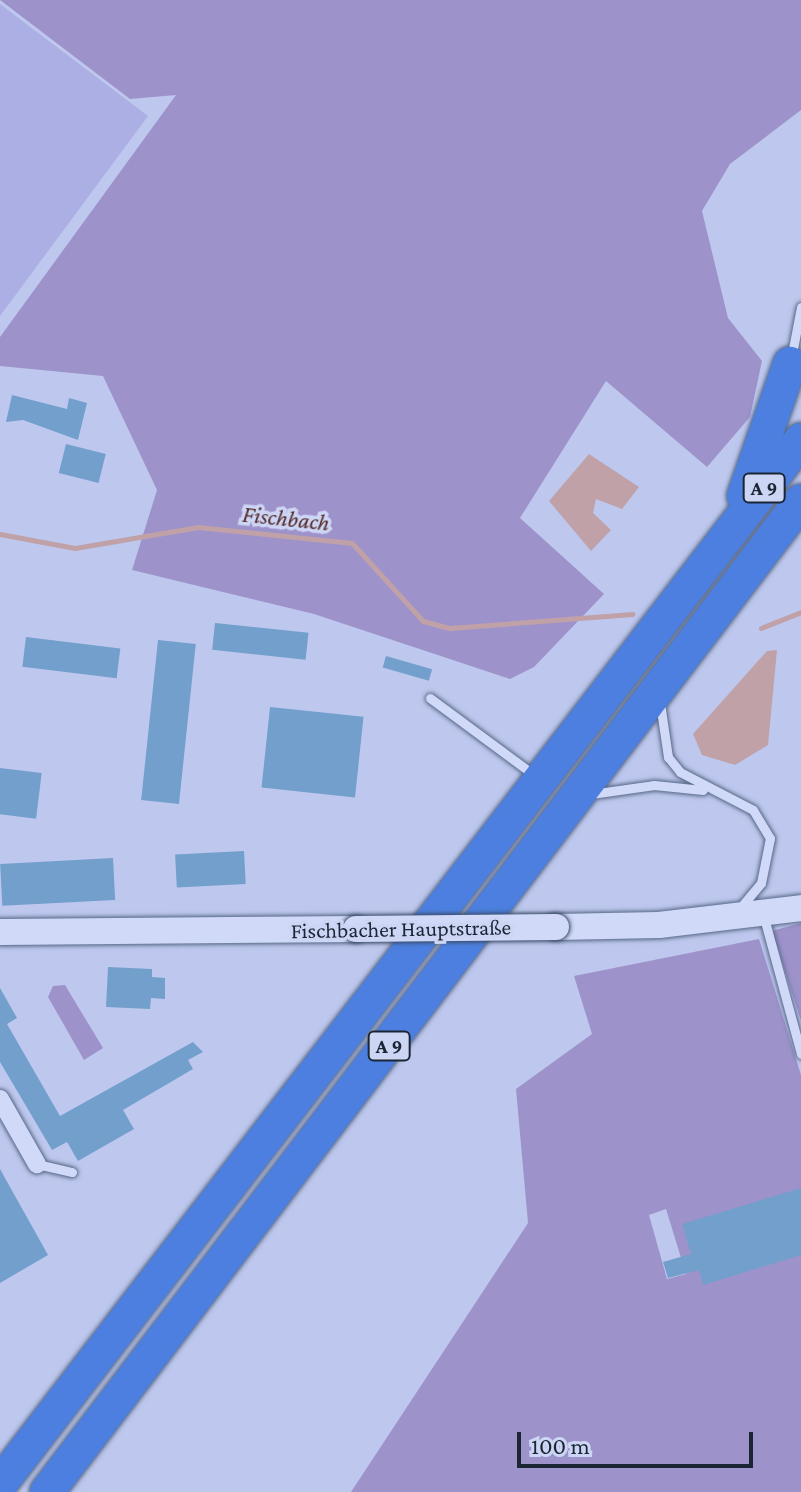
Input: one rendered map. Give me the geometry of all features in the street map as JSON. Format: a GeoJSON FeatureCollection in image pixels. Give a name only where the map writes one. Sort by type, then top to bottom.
{"type":"FeatureCollection","features":[{"type":"Feature","properties":{"kind":"highway"},"geometry":{"type":"LineString","coordinates":[[726,537],[790,364]]}},
{"type":"Feature","properties":{"kind":"highway","name":"A 9"},"geometry":{"type":"LineString","coordinates":[[0,1484],[801,440]]}},
{"type":"Feature","properties":{"kind":"highway","name":"A 9"},"geometry":{"type":"LineString","coordinates":[[47,1492],[801,501]]}},
{"type":"Feature","properties":{"kind":"highway"},"geometry":{"type":"LineString","coordinates":[[727,597],[801,544]]}},
{"type":"Feature","properties":{"kind":"main road","name":"Fischbacher Hauptstraße"},"geometry":{"type":"LineString","coordinates":[[0,932],[556,927],[725,919],[801,908]]}},
{"type":"Feature","properties":{"kind":"street"},"geometry":{"type":"LineString","coordinates":[[0,1099],[37,1164]]}},
{"type":"Feature","properties":{"kind":"lane"},"geometry":{"type":"LineString","coordinates":[[790,364],[801,307]]}},
{"type":"Feature","properties":{"kind":"lane"},"geometry":{"type":"LineString","coordinates":[[659,691],[668,757],[703,790]]}},
{"type":"Feature","properties":{"kind":"lane"},"geometry":{"type":"LineString","coordinates":[[430,698],[539,780]]}},
{"type":"Feature","properties":{"kind":"lane"},"geometry":{"type":"LineString","coordinates":[[579,796],[635,786],[703,790],[753,810],[770,838],[761,883],[725,919]]}},
{"type":"Feature","properties":{"kind":"lane"},"geometry":{"type":"LineString","coordinates":[[763,914],[801,1054]]}},
{"type":"Feature","properties":{"kind":"lane"},"geometry":{"type":"LineString","coordinates":[[37,1164],[72,1172]]}},
{"type":"Feature","properties":{"kind":"shaded area"},"geometry":{"type":"Polygon","coordinates":[[[0,0],[801,0],[801,110],[730,164],[702,211],[728,318],[762,361],[750,417],[707,467],[606,381],[520,518],[604,594],[534,667],[510,679],[314,614],[132,570],[157,490],[103,376],[0,366],[0,337],[176,95],[130,99],[0,0]]]}},
{"type":"Feature","properties":{"kind":"shaded area"},"geometry":{"type":"Polygon","coordinates":[[[0,4],[148,116],[0,316],[0,4]]]}},
{"type":"Feature","properties":{"kind":"shaded area"},"geometry":{"type":"Polygon","coordinates":[[[589,454],[639,487],[622,509],[596,499],[593,513],[611,530],[591,551],[549,501],[589,454]]]}},
{"type":"Feature","properties":{"kind":"shaded area"},"geometry":{"type":"Polygon","coordinates":[[[777,650],[768,745],[735,765],[702,755],[693,734],[767,651],[777,650]]]}},
{"type":"Feature","properties":{"kind":"shaded area"},"geometry":{"type":"Polygon","coordinates":[[[801,923],[801,1021],[772,931],[801,923]]]}},
{"type":"Feature","properties":{"kind":"shaded area"},"geometry":{"type":"Polygon","coordinates":[[[759,939],[801,1075],[801,1492],[351,1492],[528,1223],[516,1089],[592,1034],[574,976],[759,939]],[[666,1209],[649,1215],[667,1279],[686,1274],[666,1209]]]}},
{"type":"Feature","properties":{"kind":"shaded area"},"geometry":{"type":"Polygon","coordinates":[[[65,985],[103,1048],[84,1060],[48,997],[53,986],[65,985]]]}},
{"type":"Feature","properties":{"kind":"building"},"geometry":{"type":"Polygon","coordinates":[[[12,395],[67,409],[69,398],[87,403],[78,440],[23,420],[6,422],[12,395]]]}},
{"type":"Feature","properties":{"kind":"building"},"geometry":{"type":"Polygon","coordinates":[[[66,444],[106,454],[99,483],[59,473],[66,444]]]}},
{"type":"Feature","properties":{"kind":"building"},"geometry":{"type":"Polygon","coordinates":[[[215,623],[308,633],[306,660],[212,650],[215,623]]]}},
{"type":"Feature","properties":{"kind":"building"},"geometry":{"type":"Polygon","coordinates":[[[26,637],[120,649],[117,678],[22,667],[26,637]]]}},
{"type":"Feature","properties":{"kind":"building"},"geometry":{"type":"Polygon","coordinates":[[[158,640],[196,644],[179,804],[141,800],[158,640]]]}},
{"type":"Feature","properties":{"kind":"building"},"geometry":{"type":"Polygon","coordinates":[[[386,656],[432,669],[429,681],[383,668],[386,656]]]}},
{"type":"Feature","properties":{"kind":"building"},"geometry":{"type":"Polygon","coordinates":[[[270,707],[363,717],[355,797],[262,788],[270,707]]]}},
{"type":"Feature","properties":{"kind":"building"},"geometry":{"type":"Polygon","coordinates":[[[0,768],[42,773],[36,819],[0,814],[0,768]]]}},
{"type":"Feature","properties":{"kind":"building"},"geometry":{"type":"Polygon","coordinates":[[[244,851],[246,884],[177,888],[175,855],[244,851]]]}},
{"type":"Feature","properties":{"kind":"building"},"geometry":{"type":"Polygon","coordinates":[[[113,858],[115,900],[2,906],[0,864],[113,858]]]}},
{"type":"Feature","properties":{"kind":"building"},"geometry":{"type":"Polygon","coordinates":[[[108,967],[152,969],[152,977],[165,978],[165,999],[151,998],[150,1009],[106,1007],[108,967]]]}},
{"type":"Feature","properties":{"kind":"building"},"geometry":{"type":"Polygon","coordinates":[[[0,988],[17,1018],[7,1024],[60,1116],[193,1042],[203,1052],[188,1060],[193,1069],[123,1110],[134,1129],[78,1161],[67,1142],[52,1150],[0,1062],[0,988]]]}},
{"type":"Feature","properties":{"kind":"building"},"geometry":{"type":"Polygon","coordinates":[[[0,1169],[48,1255],[0,1283],[0,1169]]]}},
{"type":"Feature","properties":{"kind":"building"},"geometry":{"type":"Polygon","coordinates":[[[801,1188],[801,1255],[703,1285],[699,1270],[668,1278],[663,1262],[691,1254],[682,1224],[801,1188]]]}},
{"type":"Feature","properties":{"kind":"waterway","name":"Fischbach"},"geometry":{"type":"LineString","coordinates":[[0,534],[75,548],[198,527],[352,543],[423,621],[450,628],[632,614]]}},
{"type":"Feature","properties":{"kind":"waterway","name":"Fischbach"},"geometry":{"type":"LineString","coordinates":[[761,628],[801,612]]}}]}
